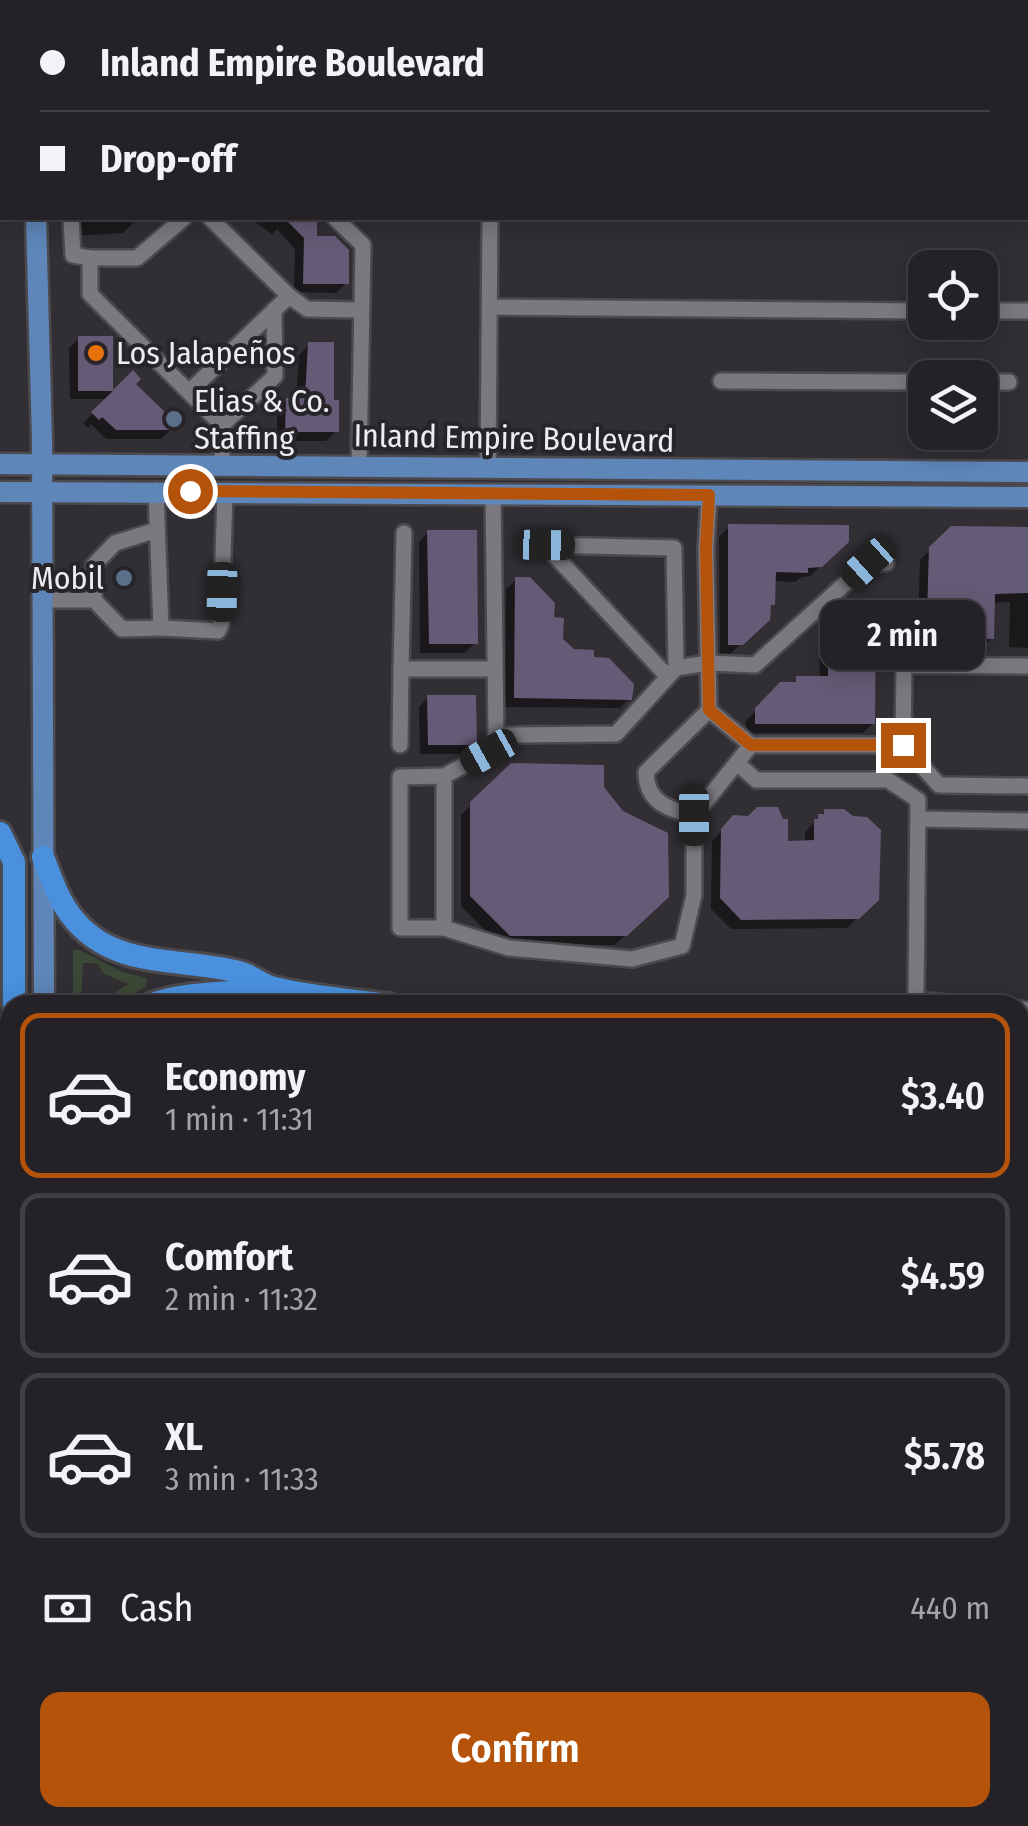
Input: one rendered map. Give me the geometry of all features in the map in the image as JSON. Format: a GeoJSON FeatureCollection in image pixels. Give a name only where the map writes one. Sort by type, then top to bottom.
{"type":"FeatureCollection","features":[{"type":"Feature","properties":{"kind":"highway"},"geometry":{"type":"LineString","coordinates":[[0,832],[14,862],[14,995]]}},
{"type":"Feature","properties":{"kind":"highway"},"geometry":{"type":"LineString","coordinates":[[44,857],[64,905],[77,924],[101,944],[144,960],[242,972],[271,988]]}},
{"type":"Feature","properties":{"kind":"highway"},"geometry":{"type":"LineString","coordinates":[[189,995],[237,994],[271,988],[320,995]]}},
{"type":"Feature","properties":{"kind":"main road"},"geometry":{"type":"LineString","coordinates":[[36,220],[44,995]]}},
{"type":"Feature","properties":{"kind":"main road","name":"Inland Empire Boulevard"},"geometry":{"type":"LineString","coordinates":[[0,464],[1028,472]]}},
{"type":"Feature","properties":{"kind":"main road","name":"Inland Empire Boulevard"},"geometry":{"type":"LineString","coordinates":[[0,492],[1028,498]]}},
{"type":"Feature","properties":{"kind":"street"},"geometry":{"type":"LineString","coordinates":[[72,220],[73,255],[90,258],[137,258],[174,220]]}},
{"type":"Feature","properties":{"kind":"street"},"geometry":{"type":"LineString","coordinates":[[212,220],[288,296],[307,309],[360,310]]}},
{"type":"Feature","properties":{"kind":"street"},"geometry":{"type":"LineString","coordinates":[[337,220],[362,245],[359,466]]}},
{"type":"Feature","properties":{"kind":"street"},"geometry":{"type":"LineString","coordinates":[[488,468],[490,220]]}},
{"type":"Feature","properties":{"kind":"street"},"geometry":{"type":"LineString","coordinates":[[90,258],[90,294],[222,425],[222,467]]}},
{"type":"Feature","properties":{"kind":"street"},"geometry":{"type":"LineString","coordinates":[[189,392],[288,296]]}},
{"type":"Feature","properties":{"kind":"street"},"geometry":{"type":"LineString","coordinates":[[490,307],[908,311]]}},
{"type":"Feature","properties":{"kind":"street"},"geometry":{"type":"LineString","coordinates":[[222,425],[274,376],[274,310]]}},
{"type":"Feature","properties":{"kind":"street"},"geometry":{"type":"LineString","coordinates":[[998,311],[1028,311]]}},
{"type":"Feature","properties":{"kind":"street"},"geometry":{"type":"LineString","coordinates":[[722,381],[908,382]]}},
{"type":"Feature","properties":{"kind":"street"},"geometry":{"type":"LineString","coordinates":[[998,382],[1009,382]]}},
{"type":"Feature","properties":{"kind":"street"},"geometry":{"type":"LineString","coordinates":[[156,490],[161,628]]}},
{"type":"Feature","properties":{"kind":"street"},"geometry":{"type":"LineString","coordinates":[[158,530],[115,543],[94,565],[94,600],[122,629],[218,631],[225,491]]}},
{"type":"Feature","properties":{"kind":"street"},"geometry":{"type":"LineString","coordinates":[[493,494],[496,735],[489,752],[444,776],[400,776],[400,928],[444,928],[509,948],[632,958],[682,946],[694,895],[694,816],[751,745]]}},
{"type":"Feature","properties":{"kind":"street"},"geometry":{"type":"LineString","coordinates":[[694,816],[656,802],[646,787],[646,772],[709,710],[709,495]]}},
{"type":"Feature","properties":{"kind":"street"},"geometry":{"type":"LineString","coordinates":[[400,744],[404,534]]}},
{"type":"Feature","properties":{"kind":"street"},"geometry":{"type":"LineString","coordinates":[[672,672],[545,545],[706,548]]}},
{"type":"Feature","properties":{"kind":"street"},"geometry":{"type":"LineString","coordinates":[[672,672],[674,548]]}},
{"type":"Feature","properties":{"kind":"street"},"geometry":{"type":"LineString","coordinates":[[496,735],[616,734],[672,672],[708,664],[755,665],[868,563],[886,563]]}},
{"type":"Feature","properties":{"kind":"street"},"geometry":{"type":"LineString","coordinates":[[42,600],[94,600]]}},
{"type":"Feature","properties":{"kind":"street"},"geometry":{"type":"LineString","coordinates":[[1028,666],[904,665],[903,745],[940,785],[1028,786]]}},
{"type":"Feature","properties":{"kind":"street"},"geometry":{"type":"LineString","coordinates":[[401,668],[495,669]]}},
{"type":"Feature","properties":{"kind":"street"},"geometry":{"type":"LineString","coordinates":[[709,710],[751,745],[903,745]]}},
{"type":"Feature","properties":{"kind":"street"},"geometry":{"type":"LineString","coordinates":[[737,763],[756,780],[888,780],[918,800]]}},
{"type":"Feature","properties":{"kind":"street"},"geometry":{"type":"LineString","coordinates":[[916,995],[918,800],[930,775]]}},
{"type":"Feature","properties":{"kind":"street"},"geometry":{"type":"LineString","coordinates":[[444,776],[444,928]]}},
{"type":"Feature","properties":{"kind":"street"},"geometry":{"type":"LineString","coordinates":[[918,818],[1028,821]]}},
{"type":"Feature","properties":{"kind":"green space"},"geometry":{"type":"Polygon","coordinates":[[[73,950],[122,972],[147,978],[146,987],[131,995],[111,995],[128,984],[104,974],[97,963],[83,963],[81,995],[73,995],[73,950]]]}},
{"type":"Feature","properties":{"kind":"building"},"geometry":{"type":"Polygon","coordinates":[[[286,220],[317,220],[317,236],[335,236],[349,250],[349,284],[303,284],[304,238],[286,220]]]}},
{"type":"Feature","properties":{"kind":"building"},"geometry":{"type":"Polygon","coordinates":[[[78,336],[113,336],[113,390],[133,370],[141,379],[136,384],[168,415],[174,409],[185,419],[173,430],[116,430],[102,417],[99,420],[91,412],[113,391],[78,391],[78,336]]]}},
{"type":"Feature","properties":{"kind":"building"},"geometry":{"type":"Polygon","coordinates":[[[308,342],[334,342],[334,400],[339,400],[339,432],[285,432],[286,398],[305,398],[308,342]]]}},
{"type":"Feature","properties":{"kind":"building"},"geometry":{"type":"Polygon","coordinates":[[[728,524],[849,525],[849,542],[822,567],[808,568],[808,573],[776,572],[775,605],[771,605],[770,620],[743,645],[728,645],[728,524]]]}},
{"type":"Feature","properties":{"kind":"building"},"geometry":{"type":"Polygon","coordinates":[[[951,526],[1028,527],[1028,593],[995,594],[994,639],[962,638],[954,630],[942,630],[937,621],[927,616],[929,547],[951,526]]]}},
{"type":"Feature","properties":{"kind":"building"},"geometry":{"type":"Polygon","coordinates":[[[427,530],[477,530],[478,644],[429,644],[427,530]]]}},
{"type":"Feature","properties":{"kind":"building"},"geometry":{"type":"Polygon","coordinates":[[[515,577],[530,577],[555,603],[554,617],[564,618],[563,639],[574,649],[594,650],[594,657],[609,658],[634,684],[632,700],[514,698],[515,577]]]}},
{"type":"Feature","properties":{"kind":"building"},"geometry":{"type":"Polygon","coordinates":[[[862,605],[876,605],[875,724],[755,724],[755,708],[780,682],[796,682],[796,676],[828,676],[828,645],[834,645],[834,629],[862,605]]]}},
{"type":"Feature","properties":{"kind":"building"},"geometry":{"type":"Polygon","coordinates":[[[427,695],[476,695],[477,745],[428,745],[427,695]]]}},
{"type":"Feature","properties":{"kind":"building"},"geometry":{"type":"Polygon","coordinates":[[[511,763],[604,765],[604,787],[623,811],[668,833],[669,897],[627,936],[510,936],[470,896],[470,802],[511,763]]]}},
{"type":"Feature","properties":{"kind":"building"},"geometry":{"type":"Polygon","coordinates":[[[757,807],[778,807],[783,819],[788,819],[788,841],[814,840],[814,819],[824,814],[824,809],[844,809],[853,816],[867,817],[881,830],[879,900],[859,919],[741,920],[720,898],[721,829],[733,815],[748,816],[757,807]]]}},
{"type":"Feature","properties":{"kind":"place","name":"Los Jalapeños"},"geometry":{"type":"Point","coordinates":[96,353]}},
{"type":"Feature","properties":{"kind":"place","name":"Elias & Co. Staffing"},"geometry":{"type":"Point","coordinates":[174,419]}},
{"type":"Feature","properties":{"kind":"place","name":"Mobil"},"geometry":{"type":"Point","coordinates":[124,578]}},
{"type":"Feature","properties":{"kind":"route"},"geometry":{"type":"LineString","coordinates":[[190,491],[709,495],[709,710],[751,745],[903,745]]}}]}
